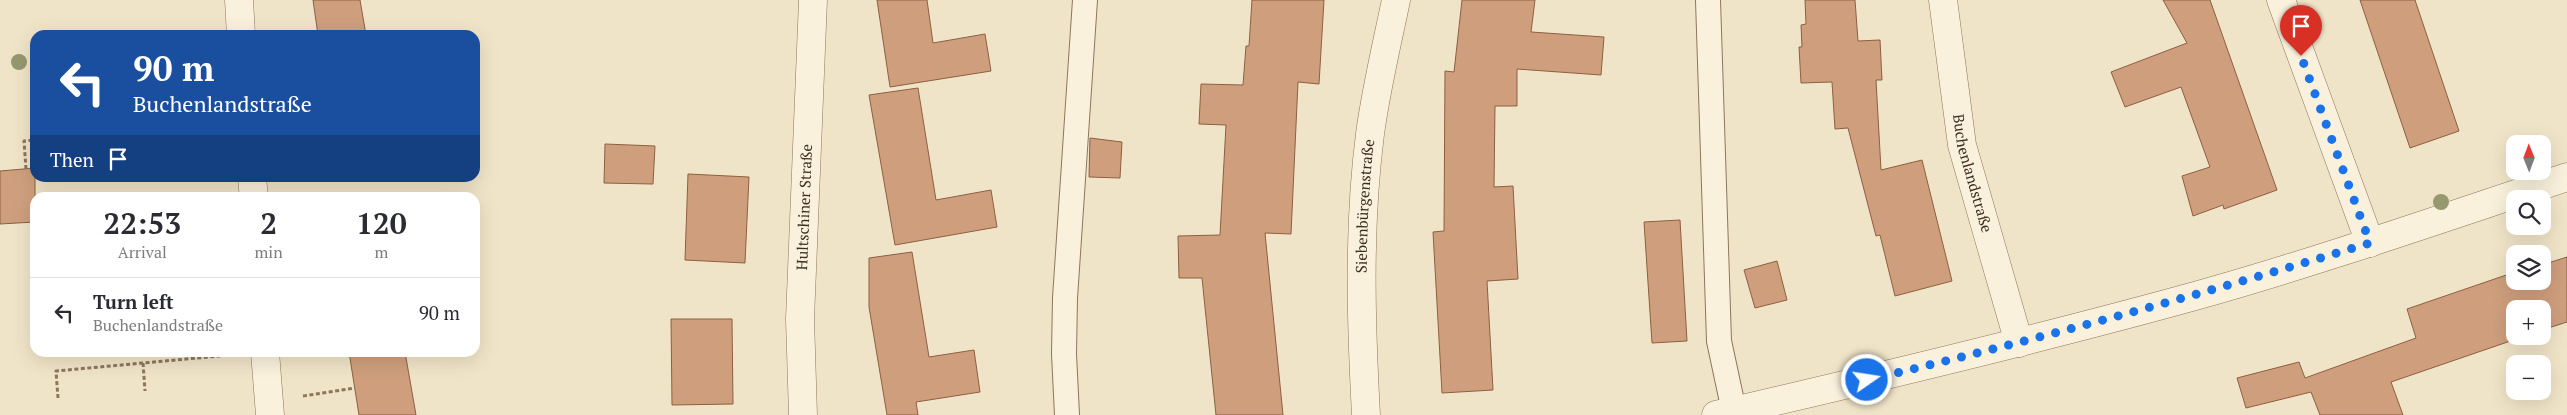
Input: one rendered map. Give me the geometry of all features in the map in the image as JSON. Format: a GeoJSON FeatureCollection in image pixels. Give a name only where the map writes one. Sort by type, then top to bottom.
{"type":"FeatureCollection","features":[{"type":"Feature","properties":{"kind":"street"},"geometry":{"type":"LineString","coordinates":[[239,0],[242,30]]}},
{"type":"Feature","properties":{"kind":"street","name":"Hultschiner Straße"},"geometry":{"type":"LineString","coordinates":[[803,415],[800,320],[813,0]]}},
{"type":"Feature","properties":{"kind":"street","name":"Siebenbürgenstraße"},"geometry":{"type":"LineString","coordinates":[[1366,415],[1362,354],[1363,208],[1370,133],[1396,0]]}},
{"type":"Feature","properties":{"kind":"street","name":"Buchenlandstraße"},"geometry":{"type":"LineString","coordinates":[[1943,0],[1962,145],[2019,343]]}},
{"type":"Feature","properties":{"kind":"street"},"geometry":{"type":"LineString","coordinates":[[2281,0],[2370,243]]}},
{"type":"Feature","properties":{"kind":"street"},"geometry":{"type":"LineString","coordinates":[[1725,413],[2019,343],[2210,292],[2370,243],[2567,177]]}},
{"type":"Feature","properties":{"kind":"street"},"geometry":{"type":"LineString","coordinates":[[265,357],[270,415]]}},
{"type":"Feature","properties":{"kind":"lane"},"geometry":{"type":"LineString","coordinates":[[1068,415],[1064,354],[1065,298],[1085,0]]}},
{"type":"Feature","properties":{"kind":"lane"},"geometry":{"type":"LineString","coordinates":[[1708,0],[1719,341],[1725,413]]}},
{"type":"Feature","properties":{"kind":"path"},"geometry":{"type":"LineString","coordinates":[[26,169],[24,141],[30,140]]}},
{"type":"Feature","properties":{"kind":"path"},"geometry":{"type":"LineString","coordinates":[[58,398],[56,371],[209,357]]}},
{"type":"Feature","properties":{"kind":"path"},"geometry":{"type":"LineString","coordinates":[[143,363],[146,391]]}},
{"type":"Feature","properties":{"kind":"path"},"geometry":{"type":"LineString","coordinates":[[302,397],[355,388]]}},
{"type":"Feature","properties":{"kind":"building"},"geometry":{"type":"Polygon","coordinates":[[[313,0],[360,0],[365,30],[317,30],[313,0]]]}},
{"type":"Feature","properties":{"kind":"building"},"geometry":{"type":"Polygon","coordinates":[[[877,0],[927,0],[933,43],[985,34],[991,71],[890,87],[877,0]]]}},
{"type":"Feature","properties":{"kind":"building"},"geometry":{"type":"Polygon","coordinates":[[[1252,0],[1324,0],[1319,84],[1298,82],[1291,234],[1265,233],[1283,415],[1216,415],[1202,278],[1179,278],[1178,236],[1220,235],[1226,125],[1199,124],[1201,84],[1243,85],[1246,46],[1249,46],[1252,0]]]}},
{"type":"Feature","properties":{"kind":"building"},"geometry":{"type":"Polygon","coordinates":[[[1462,0],[1535,0],[1531,32],[1604,37],[1601,75],[1517,69],[1517,106],[1495,106],[1494,187],[1513,186],[1518,279],[1487,281],[1493,390],[1442,393],[1433,232],[1444,231],[1445,71],[1454,72],[1462,0]]]}},
{"type":"Feature","properties":{"kind":"building"},"geometry":{"type":"Polygon","coordinates":[[[1805,0],[1855,0],[1858,41],[1880,40],[1882,80],[1876,80],[1881,170],[1922,160],[1952,281],[1895,296],[1880,235],[1876,236],[1848,128],[1835,129],[1832,82],[1801,83],[1799,47],[1802,47],[1801,25],[1806,24],[1805,0]]]}},
{"type":"Feature","properties":{"kind":"building"},"geometry":{"type":"Polygon","coordinates":[[[2163,0],[2210,0],[2277,190],[2224,209],[2223,205],[2193,216],[2182,176],[2210,167],[2181,87],[2125,107],[2111,72],[2187,43],[2163,0]]]}},
{"type":"Feature","properties":{"kind":"building"},"geometry":{"type":"Polygon","coordinates":[[[2360,0],[2415,0],[2459,131],[2410,148],[2360,0]]]}},
{"type":"Feature","properties":{"kind":"building"},"geometry":{"type":"Polygon","coordinates":[[[918,88],[936,200],[991,190],[997,227],[895,245],[869,95],[918,88]]]}},
{"type":"Feature","properties":{"kind":"building"},"geometry":{"type":"Polygon","coordinates":[[[1090,138],[1122,142],[1120,178],[1089,177],[1090,138]]]}},
{"type":"Feature","properties":{"kind":"building"},"geometry":{"type":"Polygon","coordinates":[[[605,144],[655,146],[653,184],[604,183],[605,144]]]}},
{"type":"Feature","properties":{"kind":"building"},"geometry":{"type":"Polygon","coordinates":[[[30,168],[30,182],[35,182],[35,192],[30,192],[30,222],[0,224],[0,171],[30,168]]]}},
{"type":"Feature","properties":{"kind":"building"},"geometry":{"type":"Polygon","coordinates":[[[688,174],[749,177],[745,263],[685,260],[688,174]]]}},
{"type":"Feature","properties":{"kind":"building"},"geometry":{"type":"Polygon","coordinates":[[[1680,220],[1687,341],[1652,343],[1644,222],[1680,220]]]}},
{"type":"Feature","properties":{"kind":"building"},"geometry":{"type":"Polygon","coordinates":[[[912,252],[929,357],[974,350],[980,392],[916,402],[918,415],[887,415],[869,307],[869,258],[912,252]]]}},
{"type":"Feature","properties":{"kind":"building"},"geometry":{"type":"Polygon","coordinates":[[[2567,257],[2567,322],[2551,327],[2551,300],[2506,300],[2506,343],[2391,382],[2403,415],[2320,415],[2311,392],[2246,408],[2237,378],[2299,362],[2305,378],[2416,338],[2407,309],[2506,275],[2506,290],[2551,290],[2551,262],[2567,257]]]}},
{"type":"Feature","properties":{"kind":"building"},"geometry":{"type":"Polygon","coordinates":[[[1777,261],[1787,300],[1755,308],[1744,270],[1777,261]]]}},
{"type":"Feature","properties":{"kind":"building"},"geometry":{"type":"Polygon","coordinates":[[[671,319],[732,319],[733,404],[672,405],[671,319]]]}},
{"type":"Feature","properties":{"kind":"building"},"geometry":{"type":"Polygon","coordinates":[[[350,357],[406,357],[416,415],[359,415],[350,357]]]}},
{"type":"Feature","properties":{"kind":"route"},"geometry":{"type":"LineString","coordinates":[[1867,380],[2019,343],[2210,292],[2370,243],[2301,56]]}}]}
